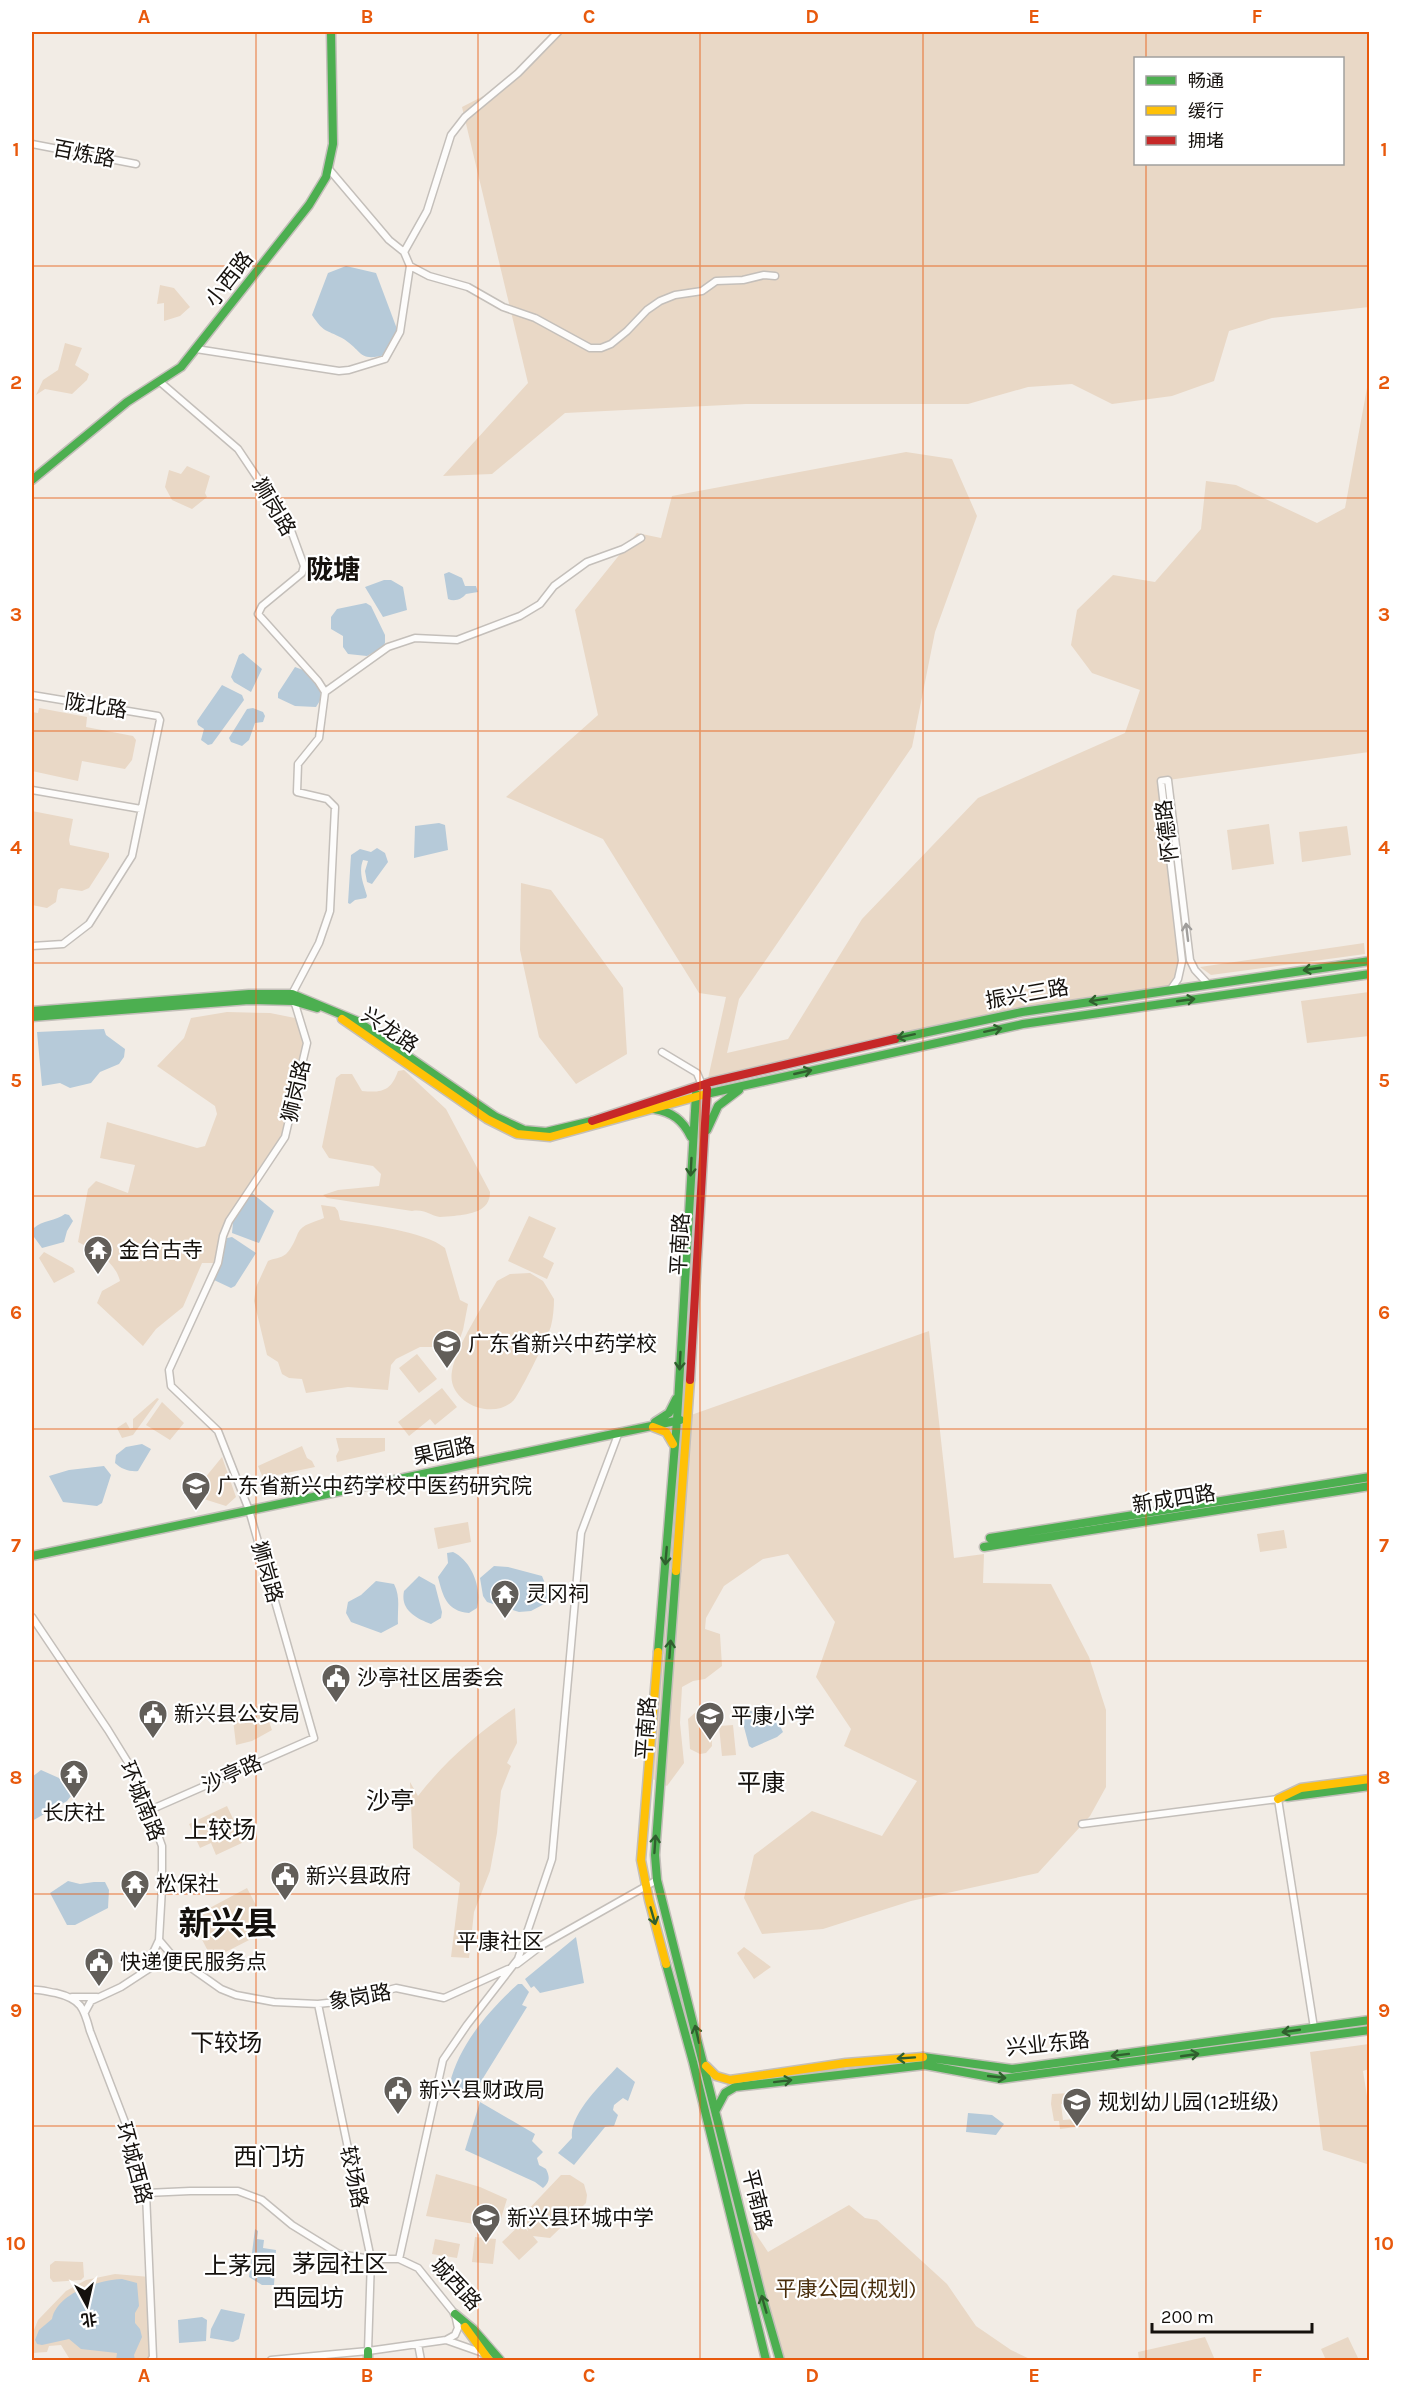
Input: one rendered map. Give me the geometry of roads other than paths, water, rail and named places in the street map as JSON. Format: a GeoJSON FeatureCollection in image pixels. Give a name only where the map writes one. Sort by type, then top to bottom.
{"type":"FeatureCollection","features":[{"type":"Feature","properties":{"kind":"main road","name":"小西路"},"geometry":{"type":"LineString","coordinates":[[32,480],[127,402],[181,368],[309,205],[326,177],[333,144],[331,32]]}},
{"type":"Feature","properties":{"kind":"main road","name":"振兴三路"},"geometry":{"type":"LineString","coordinates":[[702,1089],[850,1048],[1022,1012],[1370,961]]}},
{"type":"Feature","properties":{"kind":"main road","name":"振兴三路"},"geometry":{"type":"LineString","coordinates":[[702,1089],[746,1086],[893,1051],[1023,1024],[1370,974]]}},
{"type":"Feature","properties":{"kind":"main road","name":"兴龙路"},"geometry":{"type":"LineString","coordinates":[[32,1011],[249,994],[293,998],[326,1006],[357,1021],[496,1117],[524,1130],[558,1130],[702,1089]]}},
{"type":"Feature","properties":{"kind":"main road"},"geometry":{"type":"LineString","coordinates":[[1135,994],[1137,1007]]}},
{"type":"Feature","properties":{"kind":"main road","name":"兴龙路"},"geometry":{"type":"LineString","coordinates":[[32,1017],[293,998],[347,1022],[487,1119],[517,1134],[535,1137],[550,1137],[651,1108],[702,1089]]}},
{"type":"Feature","properties":{"kind":"main road"},"geometry":{"type":"LineString","coordinates":[[651,1108],[665,1110],[680,1118],[692,1141],[704,1142],[718,1106],[734,1092],[746,1086]]}},
{"type":"Feature","properties":{"kind":"main road","name":"平南路"},"geometry":{"type":"LineString","coordinates":[[702,1089],[692,1141],[677,1420],[642,1860],[645,1887],[682,2019],[745,2284],[766,2361]]}},
{"type":"Feature","properties":{"kind":"main road","name":"平南路"},"geometry":{"type":"LineString","coordinates":[[702,1089],[704,1142],[688,1418],[655,1855],[657,1880],[761,2294],[780,2361]]}},
{"type":"Feature","properties":{"kind":"main road"},"geometry":{"type":"LineString","coordinates":[[647,1426],[669,1413],[679,1390]]}},
{"type":"Feature","properties":{"kind":"main road","name":"果园路"},"geometry":{"type":"LineString","coordinates":[[32,1556],[688,1418]]}},
{"type":"Feature","properties":{"kind":"main road"},"geometry":{"type":"LineString","coordinates":[[647,1426],[656,1427],[669,1434],[674,1454]]}},
{"type":"Feature","properties":{"kind":"main road","name":"新成四路"},"geometry":{"type":"LineString","coordinates":[[990,1538],[1370,1478]]}},
{"type":"Feature","properties":{"kind":"main road","name":"新成四路"},"geometry":{"type":"LineString","coordinates":[[984,1547],[1370,1486]]}},
{"type":"Feature","properties":{"kind":"main road"},"geometry":{"type":"LineString","coordinates":[[1278,1799],[1301,1788],[1370,1779]]}},
{"type":"Feature","properties":{"kind":"main road"},"geometry":{"type":"LineString","coordinates":[[1278,1799],[1370,1786]]}},
{"type":"Feature","properties":{"kind":"main road","name":"兴业东路"},"geometry":{"type":"LineString","coordinates":[[703,2061],[709,2070],[723,2080],[862,2061],[916,2057],[1012,2069],[1370,2020]]}},
{"type":"Feature","properties":{"kind":"main road","name":"兴业东路"},"geometry":{"type":"LineString","coordinates":[[716,2110],[725,2093],[735,2087],[882,2069],[932,2065],[1001,2079],[1370,2030]]}},
{"type":"Feature","properties":{"kind":"main road"},"geometry":{"type":"LineString","coordinates":[[455,2314],[489,2361]]}},
{"type":"Feature","properties":{"kind":"main road","name":"城西路"},"geometry":{"type":"LineString","coordinates":[[455,2314],[473,2329],[500,2361]]}},
{"type":"Feature","properties":{"kind":"street"},"geometry":{"type":"LineString","coordinates":[[404,252],[427,211],[451,135],[465,117],[518,73],[558,32]]}},
{"type":"Feature","properties":{"kind":"street","name":"百炼路"},"geometry":{"type":"LineString","coordinates":[[32,144],[136,164]]}},
{"type":"Feature","properties":{"kind":"street"},"geometry":{"type":"LineString","coordinates":[[196,349],[339,371],[385,359],[400,332],[410,266],[404,252],[388,240],[328,168]]}},
{"type":"Feature","properties":{"kind":"street"},"geometry":{"type":"LineString","coordinates":[[410,266],[429,276],[468,287],[503,307],[535,318],[590,348],[601,348],[611,344],[647,310],[675,295],[702,291],[716,281],[743,280],[765,275],[775,276]]}},
{"type":"Feature","properties":{"kind":"street","name":"狮岗路"},"geometry":{"type":"LineString","coordinates":[[159,381],[238,449],[289,525],[304,566],[302,573],[262,606],[258,614],[318,681],[325,692]]}},
{"type":"Feature","properties":{"kind":"street"},"geometry":{"type":"LineString","coordinates":[[293,998],[319,944],[330,911],[335,807],[327,799],[297,792],[298,764],[319,738],[325,692],[388,647],[415,638],[457,640],[520,616],[540,604],[554,586],[587,562],[623,549],[641,538]]}},
{"type":"Feature","properties":{"kind":"street","name":"陇北路"},"geometry":{"type":"LineString","coordinates":[[32,695],[158,716],[141,809]]}},
{"type":"Feature","properties":{"kind":"street","name":"怀德路"},"geometry":{"type":"LineString","coordinates":[[1171,989],[1178,979],[1182,961],[1161,781],[1168,780],[1190,960],[1195,970],[1208,984]]}},
{"type":"Feature","properties":{"kind":"street"},"geometry":{"type":"LineString","coordinates":[[32,790],[141,809],[132,856],[89,924],[63,944],[32,946]]}},
{"type":"Feature","properties":{"kind":"street","name":"狮岗路"},"geometry":{"type":"LineString","coordinates":[[293,998],[307,1043],[285,1137],[230,1221],[223,1236],[218,1263],[169,1370],[171,1386],[218,1431],[249,1510],[314,1738]]}},
{"type":"Feature","properties":{"kind":"street"},"geometry":{"type":"LineString","coordinates":[[662,1052],[697,1073],[702,1089]]}},
{"type":"Feature","properties":{"kind":"street"},"geometry":{"type":"LineString","coordinates":[[399,2259],[443,2060],[518,1959],[552,1859],[581,1533],[619,1432]]}},
{"type":"Feature","properties":{"kind":"street","name":"环城南路"},"geometry":{"type":"LineString","coordinates":[[32,1617],[125,1755],[137,1777],[162,1846],[159,1940],[144,1972]]}},
{"type":"Feature","properties":{"kind":"street","name":"沙亭路"},"geometry":{"type":"LineString","coordinates":[[150,1810],[314,1738]]}},
{"type":"Feature","properties":{"kind":"street"},"geometry":{"type":"LineString","coordinates":[[1082,1824],[1278,1799],[1314,2028]]}},
{"type":"Feature","properties":{"kind":"street","name":"象岗路"},"geometry":{"type":"LineString","coordinates":[[159,1940],[177,1958],[221,1989],[236,1995],[274,2002],[318,2004],[345,2001],[396,1988],[444,1998],[510,1968],[542,1945],[657,1880]]}},
{"type":"Feature","properties":{"kind":"street"},"geometry":{"type":"LineString","coordinates":[[72,1997],[85,2012],[91,2001],[121,1987],[162,1961],[177,1958]]}},
{"type":"Feature","properties":{"kind":"street"},"geometry":{"type":"LineString","coordinates":[[32,1990],[38,1989],[72,1997],[98,1997]]}},
{"type":"Feature","properties":{"kind":"street","name":"较场路"},"geometry":{"type":"LineString","coordinates":[[318,2004],[371,2259],[368,2356]]}},
{"type":"Feature","properties":{"kind":"street","name":"环城西路"},"geometry":{"type":"LineString","coordinates":[[85,2012],[93,2042],[133,2143],[146,2193],[152,2359]]}},
{"type":"Feature","properties":{"kind":"street","name":"城西路"},"geometry":{"type":"LineString","coordinates":[[146,2193],[238,2191],[262,2200],[292,2225],[339,2254],[371,2259],[399,2259],[418,2268],[455,2314]]}},
{"type":"Feature","properties":{"kind":"street"},"geometry":{"type":"LineString","coordinates":[[271,2361],[368,2356],[446,2340],[455,2335],[458,2328],[455,2314]]}},
{"type":"Feature","properties":{"kind":"street"},"geometry":{"type":"LineString","coordinates":[[446,2340],[500,2361]]}},
{"type":"Feature","properties":{"kind":"street"},"geometry":{"type":"LineString","coordinates":[[418,2344],[421,2361]]}},
{"type":"Feature","properties":{"kind":"water"},"geometry":{"type":"Polygon","coordinates":[[[346,266],[376,273],[397,329],[388,354],[371,357],[362,354],[342,338],[322,328],[312,315],[328,273],[346,266]]]}},
{"type":"Feature","properties":{"kind":"water"},"geometry":{"type":"Polygon","coordinates":[[[449,572],[462,578],[465,586],[476,586],[478,592],[466,594],[458,600],[448,599],[444,574],[449,572]]]}},
{"type":"Feature","properties":{"kind":"water"},"geometry":{"type":"Polygon","coordinates":[[[384,580],[391,580],[403,587],[407,610],[383,617],[365,587],[384,580]]]}},
{"type":"Feature","properties":{"kind":"water"},"geometry":{"type":"Polygon","coordinates":[[[366,603],[371,606],[385,635],[385,643],[383,647],[367,656],[348,654],[343,647],[343,636],[331,629],[331,617],[337,609],[366,603]]]}},
{"type":"Feature","properties":{"kind":"water"},"geometry":{"type":"Polygon","coordinates":[[[243,653],[262,669],[251,692],[234,682],[231,677],[239,655],[243,653]]]}},
{"type":"Feature","properties":{"kind":"water"},"geometry":{"type":"Polygon","coordinates":[[[295,667],[303,670],[320,689],[321,699],[316,707],[295,706],[278,698],[278,693],[295,667]]]}},
{"type":"Feature","properties":{"kind":"water"},"geometry":{"type":"Polygon","coordinates":[[[222,685],[242,695],[244,700],[212,744],[208,745],[201,740],[204,729],[198,725],[197,721],[222,685]]]}},
{"type":"Feature","properties":{"kind":"water"},"geometry":{"type":"Polygon","coordinates":[[[253,708],[263,712],[265,716],[263,722],[255,723],[249,740],[242,746],[231,742],[229,738],[247,709],[253,708]]]}},
{"type":"Feature","properties":{"kind":"water"},"geometry":{"type":"Polygon","coordinates":[[[439,823],[445,825],[448,850],[414,858],[415,826],[439,823]]]}},
{"type":"Feature","properties":{"kind":"water"},"geometry":{"type":"Polygon","coordinates":[[[377,848],[385,853],[388,862],[372,884],[367,882],[365,871],[368,861],[363,860],[361,874],[367,896],[348,903],[351,855],[360,849],[371,852],[377,848]]]}},
{"type":"Feature","properties":{"kind":"water"},"geometry":{"type":"Polygon","coordinates":[[[104,1029],[106,1035],[125,1049],[124,1057],[119,1064],[100,1072],[91,1083],[70,1088],[60,1083],[42,1086],[37,1032],[104,1029]]]}},
{"type":"Feature","properties":{"kind":"water"},"geometry":{"type":"Polygon","coordinates":[[[252,1193],[274,1211],[259,1243],[232,1233],[233,1222],[252,1193]]]}},
{"type":"Feature","properties":{"kind":"water"},"geometry":{"type":"Polygon","coordinates":[[[65,1214],[69,1215],[73,1221],[64,1242],[42,1248],[34,1237],[34,1228],[65,1214]]]}},
{"type":"Feature","properties":{"kind":"water"},"geometry":{"type":"Polygon","coordinates":[[[232,1237],[256,1253],[235,1286],[231,1288],[214,1280],[227,1238],[232,1237]]]}},
{"type":"Feature","properties":{"kind":"water"},"geometry":{"type":"Polygon","coordinates":[[[142,1444],[151,1449],[138,1471],[126,1470],[115,1463],[116,1455],[126,1447],[142,1444]]]}},
{"type":"Feature","properties":{"kind":"water"},"geometry":{"type":"Polygon","coordinates":[[[104,1466],[111,1475],[102,1503],[97,1506],[63,1502],[49,1476],[69,1470],[104,1466]]]}},
{"type":"Feature","properties":{"kind":"water"},"geometry":{"type":"Polygon","coordinates":[[[453,1552],[460,1556],[470,1568],[477,1584],[477,1608],[469,1613],[456,1609],[447,1602],[438,1577],[448,1563],[447,1553],[453,1552]]]}},
{"type":"Feature","properties":{"kind":"water"},"geometry":{"type":"Polygon","coordinates":[[[494,1566],[508,1567],[542,1576],[548,1591],[548,1602],[531,1611],[519,1612],[487,1602],[483,1596],[480,1578],[494,1566]]]}},
{"type":"Feature","properties":{"kind":"water"},"geometry":{"type":"Polygon","coordinates":[[[419,1576],[435,1585],[442,1612],[441,1618],[431,1624],[415,1616],[404,1603],[404,1591],[419,1576]]]}},
{"type":"Feature","properties":{"kind":"water"},"geometry":{"type":"Polygon","coordinates":[[[376,1581],[394,1584],[398,1599],[398,1624],[381,1633],[351,1622],[346,1613],[348,1602],[361,1595],[376,1581]]]}},
{"type":"Feature","properties":{"kind":"water"},"geometry":{"type":"Polygon","coordinates":[[[743,1710],[774,1714],[783,1732],[752,1748],[749,1746],[740,1712],[743,1710]]]}},
{"type":"Feature","properties":{"kind":"water"},"geometry":{"type":"Polygon","coordinates":[[[41,1770],[59,1778],[71,1796],[67,1801],[32,1821],[32,1777],[41,1770]]]}},
{"type":"Feature","properties":{"kind":"water"},"geometry":{"type":"Polygon","coordinates":[[[68,1881],[80,1884],[105,1882],[109,1890],[108,1908],[75,1925],[67,1925],[50,1893],[68,1881]]]}},
{"type":"Feature","properties":{"kind":"water"},"geometry":{"type":"Polygon","coordinates":[[[576,1937],[584,1983],[540,1993],[534,1986],[531,1988],[525,1979],[576,1937]]]}},
{"type":"Feature","properties":{"kind":"water"},"geometry":{"type":"Polygon","coordinates":[[[518,1984],[522,1984],[529,1992],[522,2005],[527,2007],[472,2096],[450,2083],[454,2069],[476,2029],[518,1984]]]}},
{"type":"Feature","properties":{"kind":"water"},"geometry":{"type":"Polygon","coordinates":[[[617,2067],[635,2082],[628,2101],[623,2098],[614,2105],[613,2110],[618,2115],[614,2126],[605,2127],[574,2165],[558,2153],[572,2138],[572,2129],[581,2109],[617,2067]]]}},
{"type":"Feature","properties":{"kind":"water"},"geometry":{"type":"Polygon","coordinates":[[[480,2102],[535,2134],[532,2141],[543,2152],[537,2158],[539,2165],[546,2169],[549,2177],[543,2188],[535,2182],[465,2150],[480,2102]]]}},
{"type":"Feature","properties":{"kind":"water"},"geometry":{"type":"Polygon","coordinates":[[[968,2113],[992,2115],[1004,2124],[996,2135],[966,2132],[968,2113]]]}},
{"type":"Feature","properties":{"kind":"water"},"geometry":{"type":"Polygon","coordinates":[[[255,2229],[258,2231],[257,2239],[264,2240],[263,2248],[276,2250],[274,2285],[262,2285],[249,2277],[255,2229]]]}},
{"type":"Feature","properties":{"kind":"water"},"geometry":{"type":"Polygon","coordinates":[[[122,2279],[137,2283],[139,2306],[135,2313],[135,2323],[142,2337],[134,2355],[135,2360],[116,2360],[117,2353],[81,2349],[69,2339],[37,2344],[35,2340],[39,2330],[52,2319],[55,2310],[70,2295],[91,2285],[122,2279]]]}},
{"type":"Feature","properties":{"kind":"water"},"geometry":{"type":"Polygon","coordinates":[[[221,2309],[245,2314],[239,2339],[233,2342],[210,2338],[211,2329],[221,2309]]]}},
{"type":"Feature","properties":{"kind":"water"},"geometry":{"type":"Polygon","coordinates":[[[202,2317],[207,2320],[206,2341],[179,2343],[178,2320],[202,2317]]]}},
{"type":"Feature","properties":{"kind":"place","name":"金台古寺"},"geometry":{"type":"Point","coordinates":[98,1276]}},
{"type":"Feature","properties":{"kind":"place","name":"广东省新兴中药学校"},"geometry":{"type":"Point","coordinates":[447,1370]}},
{"type":"Feature","properties":{"kind":"place","name":"广东省新兴中药学校中医药研究院"},"geometry":{"type":"Point","coordinates":[196,1512]}},
{"type":"Feature","properties":{"kind":"place","name":"灵冈祠"},"geometry":{"type":"Point","coordinates":[505,1620]}},
{"type":"Feature","properties":{"kind":"place","name":"沙亭社区居委会"},"geometry":{"type":"Point","coordinates":[336,1704]}},
{"type":"Feature","properties":{"kind":"place","name":"新兴县公安局"},"geometry":{"type":"Point","coordinates":[153,1740]}},
{"type":"Feature","properties":{"kind":"place","name":"平康小学"},"geometry":{"type":"Point","coordinates":[710,1742]}},
{"type":"Feature","properties":{"kind":"place","name":"长庆社"},"geometry":{"type":"Point","coordinates":[74,1800]}},
{"type":"Feature","properties":{"kind":"place","name":"新兴县政府"},"geometry":{"type":"Point","coordinates":[285,1902]}},
{"type":"Feature","properties":{"kind":"place","name":"松保社"},"geometry":{"type":"Point","coordinates":[135,1910]}},
{"type":"Feature","properties":{"kind":"place","name":"快递便民服务点"},"geometry":{"type":"Point","coordinates":[99,1988]}},
{"type":"Feature","properties":{"kind":"place","name":"新兴县财政局"},"geometry":{"type":"Point","coordinates":[398,2116]}},
{"type":"Feature","properties":{"kind":"place","name":"规划幼儿园(12班级)"},"geometry":{"type":"Point","coordinates":[1077,2128]}},
{"type":"Feature","properties":{"kind":"place","name":"新兴县环城中学"},"geometry":{"type":"Point","coordinates":[486,2244]}},
{"type":"Feature","properties":{"kind":"district","name":"陇塘"},"geometry":{"type":"Point","coordinates":[333,570]}},
{"type":"Feature","properties":{"kind":"district","name":"平康"},"geometry":{"type":"Point","coordinates":[761,1783]}},
{"type":"Feature","properties":{"kind":"district","name":"沙亭"},"geometry":{"type":"Point","coordinates":[390,1801]}},
{"type":"Feature","properties":{"kind":"district","name":"上较场"},"geometry":{"type":"Point","coordinates":[220,1830]}},
{"type":"Feature","properties":{"kind":"district","name":"新兴县"},"geometry":{"type":"Point","coordinates":[228,1924]}},
{"type":"Feature","properties":{"kind":"district","name":"平康社区"},"geometry":{"type":"Point","coordinates":[500,1942]}},
{"type":"Feature","properties":{"kind":"district","name":"下较场"},"geometry":{"type":"Point","coordinates":[226,2043]}},
{"type":"Feature","properties":{"kind":"district","name":"西门坊"},"geometry":{"type":"Point","coordinates":[269,2157]}},
{"type":"Feature","properties":{"kind":"district","name":"茅园社区"},"geometry":{"type":"Point","coordinates":[340,2264]}},
{"type":"Feature","properties":{"kind":"district","name":"上茅园"},"geometry":{"type":"Point","coordinates":[240,2266]}},
{"type":"Feature","properties":{"kind":"district","name":"西园坊"},"geometry":{"type":"Point","coordinates":[308,2298]}},
{"type":"Feature","properties":{"kind":"park label","name":"平康公园(规划)"},"geometry":{"type":"Point","coordinates":[846,2289]}}]}
